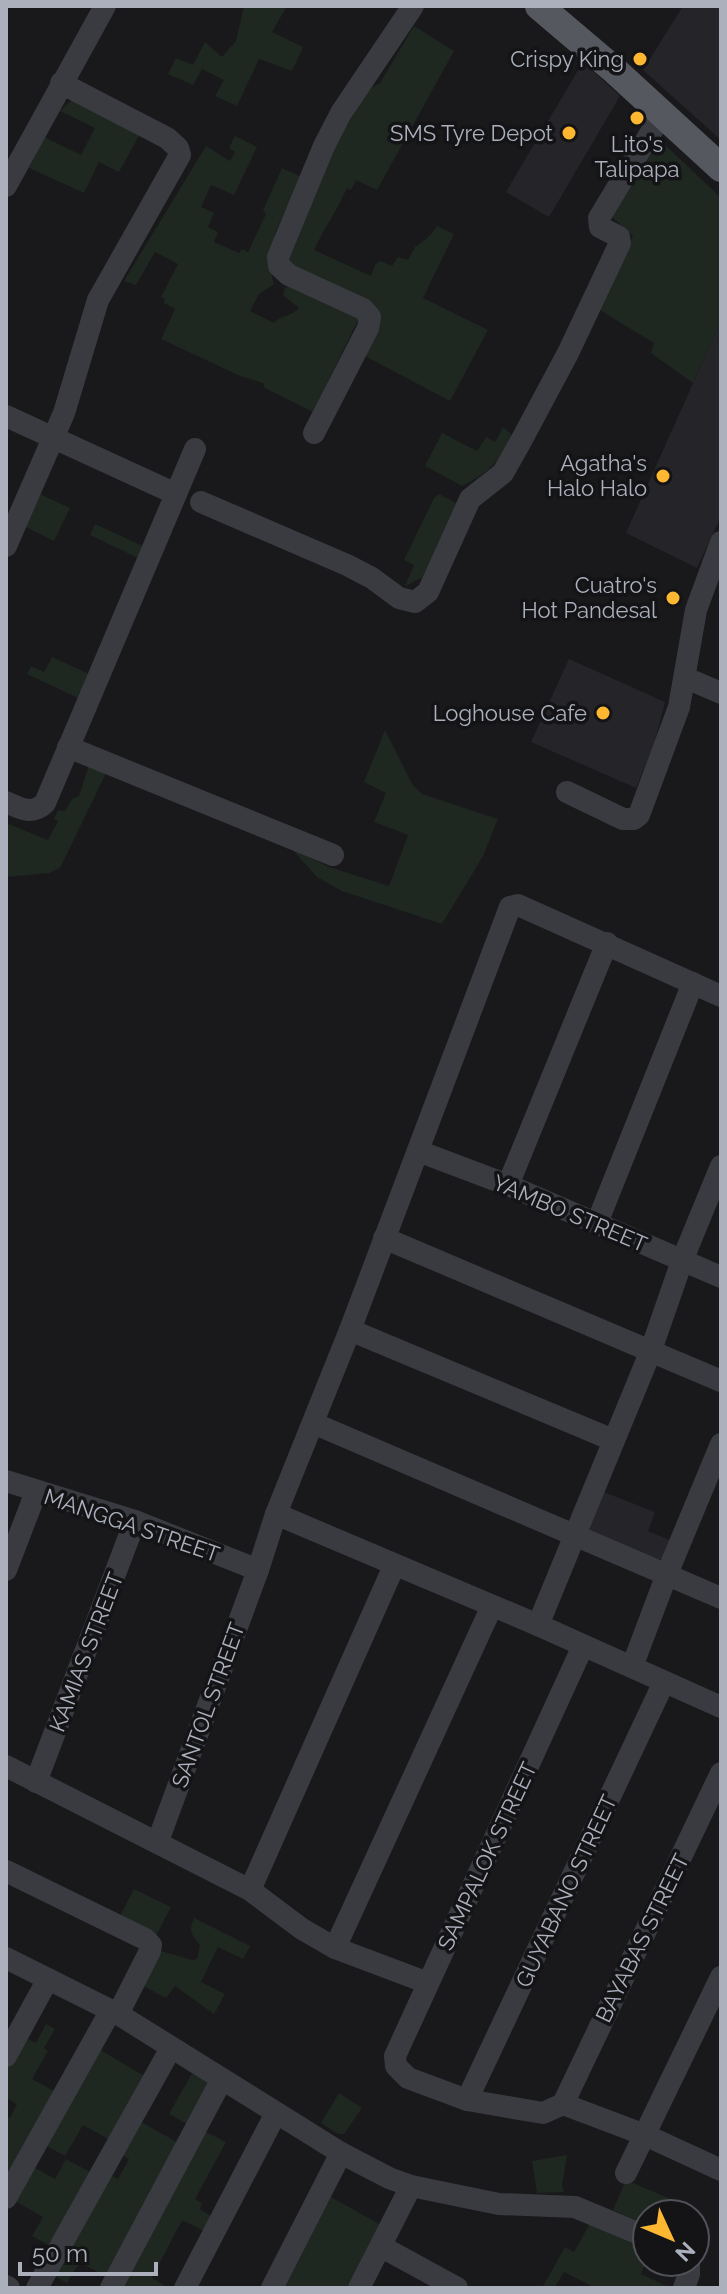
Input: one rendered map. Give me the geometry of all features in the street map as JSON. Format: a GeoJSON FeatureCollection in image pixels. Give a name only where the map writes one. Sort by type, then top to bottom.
{"type":"FeatureCollection","features":[{"type":"Feature","properties":{"kind":"main road"},"geometry":{"type":"LineString","coordinates":[[539,6],[721,168]]}},
{"type":"Feature","properties":{"kind":"street"},"geometry":{"type":"LineString","coordinates":[[6,186],[105,6]]}},
{"type":"Feature","properties":{"kind":"street"},"geometry":{"type":"LineString","coordinates":[[314,433],[368,328],[370,317],[363,309],[286,273],[278,264],[278,257],[341,113],[413,6]]}},
{"type":"Feature","properties":{"kind":"street"},"geometry":{"type":"LineString","coordinates":[[6,546],[64,413],[98,300],[180,155],[178,148],[167,138],[61,83]]}},
{"type":"Feature","properties":{"kind":"street"},"geometry":{"type":"LineString","coordinates":[[201,502],[347,565],[372,578],[399,598],[409,602],[422,599],[470,499],[506,469],[568,353],[620,243],[619,237],[600,227],[599,218],[662,114]]}},
{"type":"Feature","properties":{"kind":"street"},"geometry":{"type":"LineString","coordinates":[[6,416],[176,494]]}},
{"type":"Feature","properties":{"kind":"street"},"geometry":{"type":"LineString","coordinates":[[6,802],[30,811],[43,806],[195,449]]}},
{"type":"Feature","properties":{"kind":"street"},"geometry":{"type":"LineString","coordinates":[[567,792],[623,819],[634,819],[639,815],[679,707],[696,610],[721,542]]}},
{"type":"Feature","properties":{"kind":"street"},"geometry":{"type":"LineString","coordinates":[[686,678],[721,693]]}},
{"type":"Feature","properties":{"kind":"street"},"geometry":{"type":"LineString","coordinates":[[68,747],[333,855]]}},
{"type":"Feature","properties":{"kind":"street","name":"SANTOL STREET"},"geometry":{"type":"LineString","coordinates":[[158,1841],[276,1514],[350,1330],[510,907],[518,905],[607,943]]}},
{"type":"Feature","properties":{"kind":"street"},"geometry":{"type":"LineString","coordinates":[[508,1185],[607,943],[721,996]]}},
{"type":"Feature","properties":{"kind":"street"},"geometry":{"type":"LineString","coordinates":[[597,1223],[693,983]]}},
{"type":"Feature","properties":{"kind":"street","name":"YAMBO STREET"},"geometry":{"type":"LineString","coordinates":[[418,1151],[508,1185],[721,1277]]}},
{"type":"Feature","properties":{"kind":"street"},"geometry":{"type":"LineString","coordinates":[[538,1625],[650,1353],[682,1261],[721,1166]]}},
{"type":"Feature","properties":{"kind":"street"},"geometry":{"type":"LineString","coordinates":[[384,1238],[721,1381]]}},
{"type":"Feature","properties":{"kind":"street"},"geometry":{"type":"LineString","coordinates":[[350,1330],[613,1440]]}},
{"type":"Feature","properties":{"kind":"street"},"geometry":{"type":"LineString","coordinates":[[313,1423],[721,1598]]}},
{"type":"Feature","properties":{"kind":"street"},"geometry":{"type":"LineString","coordinates":[[632,1667],[667,1574],[713,1487],[721,1444]]}},
{"type":"Feature","properties":{"kind":"street","name":"MANGGA STREET"},"geometry":{"type":"LineString","coordinates":[[6,1481],[135,1521],[258,1570]]}},
{"type":"Feature","properties":{"kind":"street"},"geometry":{"type":"LineString","coordinates":[[6,1570],[36,1492]]}},
{"type":"Feature","properties":{"kind":"street"},"geometry":{"type":"LineString","coordinates":[[276,1514],[538,1625],[721,1707]]}},
{"type":"Feature","properties":{"kind":"street","name":"KAMIAS STREET"},"geometry":{"type":"LineString","coordinates":[[36,1782],[135,1521]]}},
{"type":"Feature","properties":{"kind":"street"},"geometry":{"type":"LineString","coordinates":[[250,1890],[394,1566]]}},
{"type":"Feature","properties":{"kind":"street"},"geometry":{"type":"LineString","coordinates":[[335,1948],[492,1606]]}},
{"type":"Feature","properties":{"kind":"street","name":"SAMPALOK STREET"},"geometry":{"type":"LineString","coordinates":[[467,2100],[408,2078],[396,2066],[395,2056],[583,1646]]}},
{"type":"Feature","properties":{"kind":"street","name":"GUYABANO STREET"},"geometry":{"type":"LineString","coordinates":[[467,2100],[664,1682]]}},
{"type":"Feature","properties":{"kind":"street"},"geometry":{"type":"LineString","coordinates":[[6,1766],[250,1890],[302,1929],[335,1948],[428,1983]]}},
{"type":"Feature","properties":{"kind":"street","name":"BAYABAS STREET"},"geometry":{"type":"LineString","coordinates":[[563,2104],[721,1773]]}},
{"type":"Feature","properties":{"kind":"street"},"geometry":{"type":"LineString","coordinates":[[6,1871],[145,1939],[151,1945],[6,2198]]}},
{"type":"Feature","properties":{"kind":"street"},"geometry":{"type":"LineString","coordinates":[[6,1958],[114,2012],[368,2168],[411,2186],[513,2206],[552,2204],[575,2207],[631,2230]]}},
{"type":"Feature","properties":{"kind":"street"},"geometry":{"type":"LineString","coordinates":[[626,2173],[721,1977]]}},
{"type":"Feature","properties":{"kind":"street"},"geometry":{"type":"LineString","coordinates":[[6,2056],[48,1979]]}},
{"type":"Feature","properties":{"kind":"street"},"geometry":{"type":"LineString","coordinates":[[37,2288],[171,2048]]}},
{"type":"Feature","properties":{"kind":"street"},"geometry":{"type":"LineString","coordinates":[[111,2288],[222,2079]]}},
{"type":"Feature","properties":{"kind":"street"},"geometry":{"type":"LineString","coordinates":[[467,2100],[543,2113],[563,2104],[645,2135],[721,2170]]}},
{"type":"Feature","properties":{"kind":"street"},"geometry":{"type":"LineString","coordinates":[[185,2288],[276,2113]]}},
{"type":"Feature","properties":{"kind":"street"},"geometry":{"type":"LineString","coordinates":[[272,2288],[341,2153]]}},
{"type":"Feature","properties":{"kind":"street"},"geometry":{"type":"LineString","coordinates":[[359,2288],[411,2186]]}},
{"type":"Feature","properties":{"kind":"street"},"geometry":{"type":"LineString","coordinates":[[382,2247],[457,2288]]}},
{"type":"Feature","properties":{"kind":"shaded area"},"geometry":{"type":"Polygon","coordinates":[[[244,6],[287,6],[272,32],[303,47],[292,71],[259,59],[237,106],[215,96],[224,80],[202,69],[193,85],[168,74],[176,58],[193,65],[205,42],[222,57],[236,41],[244,6]]]}},
{"type":"Feature","properties":{"kind":"shaded area"},"geometry":{"type":"Polygon","coordinates":[[[683,6],[721,6],[721,140],[643,70],[683,6]]]}},
{"type":"Feature","properties":{"kind":"shaded area"},"geometry":{"type":"Polygon","coordinates":[[[414,26],[454,51],[377,190],[356,180],[351,190],[347,188],[314,250],[371,276],[380,261],[392,266],[398,257],[408,260],[415,247],[437,226],[454,234],[423,298],[488,330],[450,401],[363,355],[380,315],[374,305],[294,270],[284,257],[326,163],[367,90],[380,83],[414,26]]]}},
{"type":"Feature","properties":{"kind":"shaded area","name":"SMS Tyre Depot"},"geometry":{"type":"Polygon","coordinates":[[[583,62],[620,96],[549,217],[506,192],[583,62]]]}},
{"type":"Feature","properties":{"kind":"shaded area"},"geometry":{"type":"Polygon","coordinates":[[[72,100],[140,134],[119,172],[99,162],[84,193],[29,168],[44,137],[81,155],[95,128],[60,111],[72,100]]]}},
{"type":"Feature","properties":{"kind":"shaded area"},"geometry":{"type":"Polygon","coordinates":[[[235,136],[257,147],[234,195],[211,185],[201,207],[214,213],[208,227],[218,232],[214,242],[239,253],[242,249],[248,252],[266,214],[263,210],[282,168],[302,177],[277,228],[268,261],[274,284],[259,294],[250,311],[274,323],[293,313],[299,308],[283,295],[285,288],[291,286],[349,310],[358,320],[313,412],[265,388],[263,383],[240,376],[161,339],[175,309],[164,303],[165,299],[161,297],[178,264],[155,252],[136,285],[124,281],[206,146],[230,161],[235,152],[229,148],[235,136]]]}},
{"type":"Feature","properties":{"kind":"shaded area"},"geometry":{"type":"Polygon","coordinates":[[[660,140],[721,198],[721,321],[693,383],[651,353],[654,343],[598,309],[633,236],[611,216],[660,140]]]}},
{"type":"Feature","properties":{"kind":"shaded area"},"geometry":{"type":"Polygon","coordinates":[[[721,321],[721,516],[697,568],[626,533],[721,321]]]}},
{"type":"Feature","properties":{"kind":"shaded area"},"geometry":{"type":"Polygon","coordinates":[[[503,427],[513,436],[502,453],[480,476],[462,486],[425,466],[442,433],[477,451],[486,437],[495,442],[503,427]]]}},
{"type":"Feature","properties":{"kind":"shaded area"},"geometry":{"type":"Polygon","coordinates":[[[40,494],[70,508],[54,541],[26,527],[40,494]]]}},
{"type":"Feature","properties":{"kind":"shaded area"},"geometry":{"type":"Polygon","coordinates":[[[439,494],[456,503],[423,577],[405,586],[414,565],[404,560],[434,498],[439,494]]]}},
{"type":"Feature","properties":{"kind":"shaded area"},"geometry":{"type":"Polygon","coordinates":[[[95,524],[147,548],[142,560],[90,535],[95,524]]]}},
{"type":"Feature","properties":{"kind":"shaded area"},"geometry":{"type":"Polygon","coordinates":[[[52,657],[89,674],[78,698],[27,674],[31,666],[44,672],[52,657]]]}},
{"type":"Feature","properties":{"kind":"shaded area","name":"Loghouse Cafe"},"geometry":{"type":"Polygon","coordinates":[[[569,659],[665,702],[654,744],[636,788],[531,742],[569,659]]]}},
{"type":"Feature","properties":{"kind":"shaded area"},"geometry":{"type":"Polygon","coordinates":[[[385,730],[412,784],[422,794],[498,819],[483,856],[442,924],[342,891],[317,877],[292,849],[329,867],[389,886],[408,835],[374,822],[386,793],[364,782],[385,730]]]}},
{"type":"Feature","properties":{"kind":"shaded area"},"geometry":{"type":"Polygon","coordinates":[[[89,765],[107,771],[60,868],[49,873],[6,877],[6,823],[48,840],[58,821],[54,819],[58,810],[65,811],[72,799],[79,796],[89,765]]]}},
{"type":"Feature","properties":{"kind":"shaded area"},"geometry":{"type":"Polygon","coordinates":[[[601,1491],[655,1512],[648,1531],[672,1541],[662,1559],[657,1560],[591,1532],[589,1528],[601,1491]]]}},
{"type":"Feature","properties":{"kind":"shaded area"},"geometry":{"type":"Polygon","coordinates":[[[134,1889],[171,1907],[156,1936],[119,1918],[134,1889]]]}},
{"type":"Feature","properties":{"kind":"shaded area"},"geometry":{"type":"Polygon","coordinates":[[[194,1918],[250,1946],[243,1959],[218,1947],[201,1982],[225,1994],[214,2014],[175,1986],[166,1998],[141,1985],[161,1951],[197,1959],[200,1945],[192,1933],[194,1918]]]}},
{"type":"Feature","properties":{"kind":"shaded area"},"geometry":{"type":"Polygon","coordinates":[[[46,2024],[55,2029],[44,2048],[48,2051],[32,2079],[56,2092],[6,2185],[6,2116],[10,2118],[17,2104],[6,2098],[6,2066],[22,2036],[36,2043],[46,2024]]]}},
{"type":"Feature","properties":{"kind":"shaded area"},"geometry":{"type":"Polygon","coordinates":[[[97,2048],[146,2077],[112,2141],[83,2125],[65,2156],[43,2144],[97,2048]]]}},
{"type":"Feature","properties":{"kind":"shaded area"},"geometry":{"type":"Polygon","coordinates":[[[194,2070],[212,2080],[192,2127],[169,2114],[194,2070]]]}},
{"type":"Feature","properties":{"kind":"shaded area"},"geometry":{"type":"Polygon","coordinates":[[[339,2093],[362,2108],[344,2134],[338,2134],[321,2123],[339,2093]]]}},
{"type":"Feature","properties":{"kind":"shaded area"},"geometry":{"type":"Polygon","coordinates":[[[136,2119],[182,2145],[112,2280],[80,2262],[67,2283],[51,2274],[106,2173],[118,2179],[129,2159],[117,2152],[136,2119]]]}},
{"type":"Feature","properties":{"kind":"shaded area"},"geometry":{"type":"Polygon","coordinates":[[[202,2130],[226,2142],[195,2199],[202,2203],[200,2209],[217,2220],[210,2234],[182,2220],[152,2278],[169,2288],[117,2288],[202,2130]]]}},
{"type":"Feature","properties":{"kind":"shaded area"},"geometry":{"type":"Polygon","coordinates":[[[567,2155],[562,2186],[564,2192],[537,2193],[532,2161],[567,2155]]]}},
{"type":"Feature","properties":{"kind":"shaded area"},"geometry":{"type":"Polygon","coordinates":[[[66,2159],[92,2173],[52,2247],[32,2236],[43,2217],[13,2200],[32,2166],[55,2179],[66,2159]]]}},
{"type":"Feature","properties":{"kind":"shaded area"},"geometry":{"type":"Polygon","coordinates":[[[626,2180],[668,2198],[631,2198],[631,2218],[613,2210],[626,2180]]]}},
{"type":"Feature","properties":{"kind":"shaded area"},"geometry":{"type":"Polygon","coordinates":[[[331,2197],[383,2226],[352,2288],[282,2288],[331,2197]]]}},
{"type":"Feature","properties":{"kind":"shaded area"},"geometry":{"type":"Polygon","coordinates":[[[592,2220],[631,2236],[631,2278],[650,2278],[671,2288],[595,2288],[564,2272],[554,2288],[542,2288],[565,2247],[574,2252],[592,2220]]]}},
{"type":"Feature","properties":{"kind":"place","name":"Crispy King"},"geometry":{"type":"Point","coordinates":[640,59]}},
{"type":"Feature","properties":{"kind":"place","name":"Lito's Talipapa"},"geometry":{"type":"Point","coordinates":[637,118]}},
{"type":"Feature","properties":{"kind":"place","name":"SMS Tyre Depot"},"geometry":{"type":"Point","coordinates":[569,133]}},
{"type":"Feature","properties":{"kind":"place","name":"Agatha's Halo Halo"},"geometry":{"type":"Point","coordinates":[663,476]}},
{"type":"Feature","properties":{"kind":"place","name":"Cuatro's Hot Pandesal"},"geometry":{"type":"Point","coordinates":[673,598]}},
{"type":"Feature","properties":{"kind":"place","name":"Loghouse Cafe"},"geometry":{"type":"Point","coordinates":[603,713]}}]}
